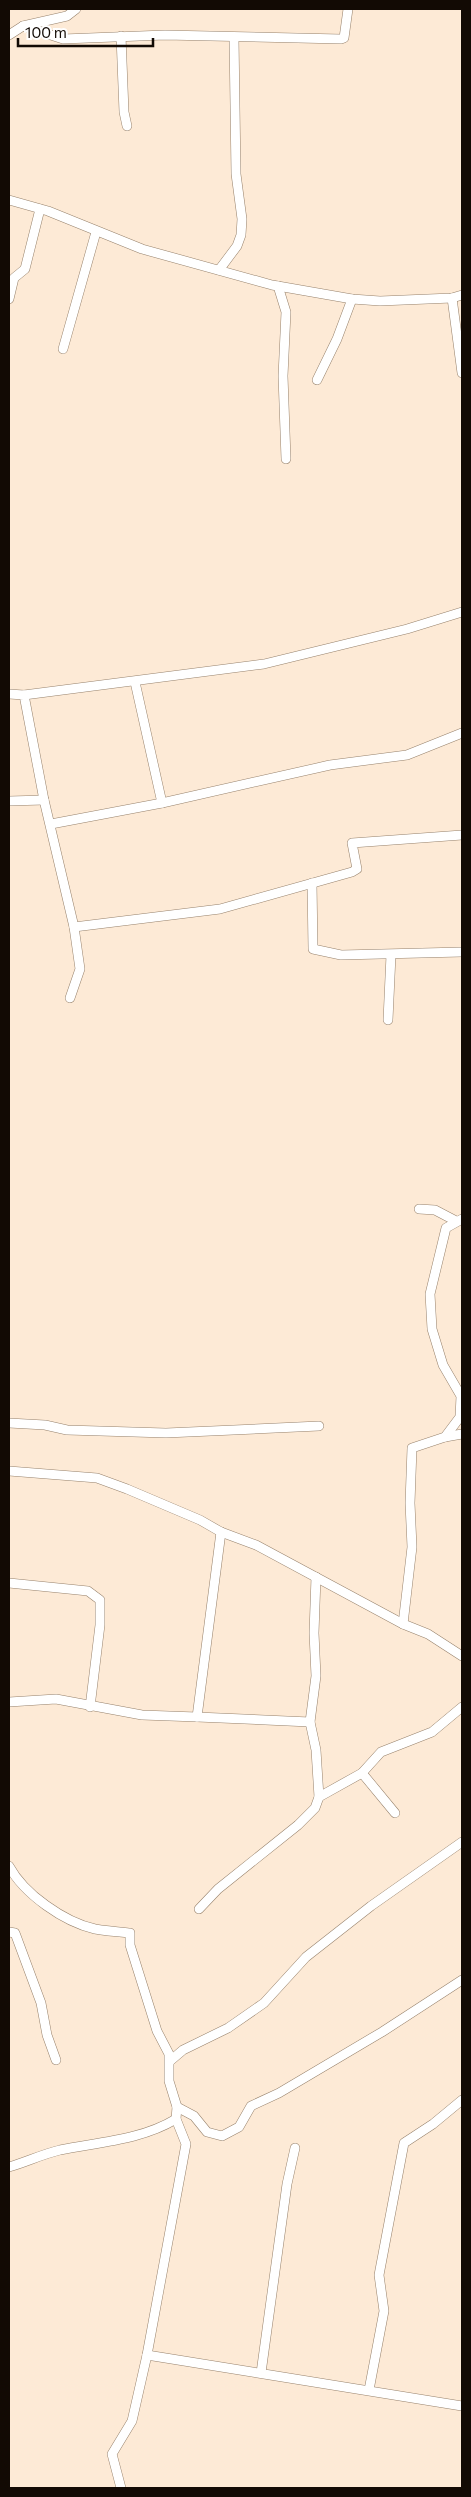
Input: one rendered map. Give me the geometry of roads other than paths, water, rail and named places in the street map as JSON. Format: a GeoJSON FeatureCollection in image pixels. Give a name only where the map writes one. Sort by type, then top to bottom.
{"type":"FeatureCollection","features":[{"type":"Feature","properties":{"kind":"street"},"geometry":{"type":"LineString","coordinates":[[9,35],[22,26],[67,16],[76,9]]}},
{"type":"Feature","properties":{"kind":"street"},"geometry":{"type":"LineString","coordinates":[[22,26],[63,39],[165,35],[234,38],[244,35],[341,39],[344,38],[348,9]]}},
{"type":"Feature","properties":{"kind":"street"},"geometry":{"type":"LineString","coordinates":[[121,36],[124,112],[127,126]]}},
{"type":"Feature","properties":{"kind":"street"},"geometry":{"type":"LineString","coordinates":[[219,270],[237,246],[241,235],[242,219],[236,174],[234,38]]}},
{"type":"Feature","properties":{"kind":"street"},"geometry":{"type":"LineString","coordinates":[[9,200],[40,208],[142,249],[278,286],[352,299],[380,301],[452,298],[462,295]]}},
{"type":"Feature","properties":{"kind":"street"},"geometry":{"type":"LineString","coordinates":[[9,299],[14,278],[24,269],[40,208]]}},
{"type":"Feature","properties":{"kind":"street"},"geometry":{"type":"LineString","coordinates":[[63,349],[96,232]]}},
{"type":"Feature","properties":{"kind":"street"},"geometry":{"type":"LineString","coordinates":[[278,286],[286,312],[283,376],[286,459]]}},
{"type":"Feature","properties":{"kind":"street"},"geometry":{"type":"LineString","coordinates":[[452,298],[462,373]]}},
{"type":"Feature","properties":{"kind":"street"},"geometry":{"type":"LineString","coordinates":[[317,380],[337,339],[352,299]]}},
{"type":"Feature","properties":{"kind":"street"},"geometry":{"type":"LineString","coordinates":[[9,694],[135,682],[264,664],[407,629],[462,612]]}},
{"type":"Feature","properties":{"kind":"street"},"geometry":{"type":"LineString","coordinates":[[135,682],[162,803]]}},
{"type":"Feature","properties":{"kind":"street"},"geometry":{"type":"LineString","coordinates":[[24,694],[44,800],[74,927],[80,969],[70,998]]}},
{"type":"Feature","properties":{"kind":"street"},"geometry":{"type":"LineString","coordinates":[[51,824],[162,803],[330,764],[407,755],[462,733]]}},
{"type":"Feature","properties":{"kind":"street"},"geometry":{"type":"LineString","coordinates":[[9,801],[44,800]]}},
{"type":"Feature","properties":{"kind":"street"},"geometry":{"type":"LineString","coordinates":[[74,927],[220,909],[355,871],[357,869],[352,843],[462,835]]}},
{"type":"Feature","properties":{"kind":"street"},"geometry":{"type":"LineString","coordinates":[[312,883],[313,949],[342,955],[462,952]]}},
{"type":"Feature","properties":{"kind":"street"},"geometry":{"type":"LineString","coordinates":[[388,1020],[391,955]]}},
{"type":"Feature","properties":{"kind":"street"},"geometry":{"type":"LineString","coordinates":[[419,1210],[435,1210],[459,1220]]}},
{"type":"Feature","properties":{"kind":"street"},"geometry":{"type":"LineString","coordinates":[[445,1437],[460,1417],[461,1396],[443,1365],[432,1329],[430,1294],[446,1228],[459,1220]]}},
{"type":"Feature","properties":{"kind":"street"},"geometry":{"type":"LineString","coordinates":[[9,1423],[45,1425],[66,1430],[166,1433],[319,1426]]}},
{"type":"Feature","properties":{"kind":"street"},"geometry":{"type":"LineString","coordinates":[[403,1624],[412,1547],[410,1503],[412,1448],[445,1437],[462,1434]]}},
{"type":"Feature","properties":{"kind":"street"},"geometry":{"type":"LineString","coordinates":[[9,1471],[98,1478],[200,1520],[221,1532],[256,1545],[403,1624],[428,1634],[462,1656]]}},
{"type":"Feature","properties":{"kind":"street"},"geometry":{"type":"LineString","coordinates":[[197,1717],[221,1532]]}},
{"type":"Feature","properties":{"kind":"street"},"geometry":{"type":"LineString","coordinates":[[199,1909],[218,1889],[298,1825],[315,1808],[319,1797],[316,1750],[310,1722],[316,1676],[314,1633],[316,1576]]}},
{"type":"Feature","properties":{"kind":"street"},"geometry":{"type":"LineString","coordinates":[[9,1583],[88,1591],[100,1600],[100,1625],[90,1707]]}},
{"type":"Feature","properties":{"kind":"street"},"geometry":{"type":"LineString","coordinates":[[9,1702],[56,1698],[90,1707],[142,1716],[310,1722]]}},
{"type":"Feature","properties":{"kind":"street"},"geometry":{"type":"LineString","coordinates":[[319,1797],[362,1774],[381,1752],[432,1732],[462,1707]]}},
{"type":"Feature","properties":{"kind":"street"},"geometry":{"type":"LineString","coordinates":[[362,1774],[395,1813]]}},
{"type":"Feature","properties":{"kind":"street"},"geometry":{"type":"LineString","coordinates":[[170,2061],[183,2050],[228,2028],[264,2003],[306,1957],[371,1906],[462,1842]]}},
{"type":"Feature","properties":{"kind":"street"},"geometry":{"type":"LineString","coordinates":[[9,1866],[13,1874],[37,1899],[56,1912],[94,1929],[130,1933],[130,1945],[157,2030],[170,2061],[169,2081],[177,2107],[176,2119],[186,2144],[147,2355],[132,2421],[112,2454],[121,2488]]}},
{"type":"Feature","properties":{"kind":"street"},"geometry":{"type":"LineString","coordinates":[[9,1932],[15,1933],[21,1946],[41,2003],[46,2036],[56,2060]]}},
{"type":"Feature","properties":{"kind":"street"},"geometry":{"type":"LineString","coordinates":[[177,2107],[194,2116],[207,2132],[222,2136],[239,2126],[252,2106],[279,2093],[388,2028],[462,1980]]}},
{"type":"Feature","properties":{"kind":"street"},"geometry":{"type":"LineString","coordinates":[[369,2390],[384,2310],[379,2275],[404,2142],[432,2124],[462,2100]]}},
{"type":"Feature","properties":{"kind":"street"},"geometry":{"type":"LineString","coordinates":[[9,2167],[58,2150],[118,2140],[158,2130],[176,2119]]}},
{"type":"Feature","properties":{"kind":"street"},"geometry":{"type":"LineString","coordinates":[[262,2373],[287,2184],[295,2148]]}},
{"type":"Feature","properties":{"kind":"street"},"geometry":{"type":"LineString","coordinates":[[147,2355],[462,2406]]}}]}
